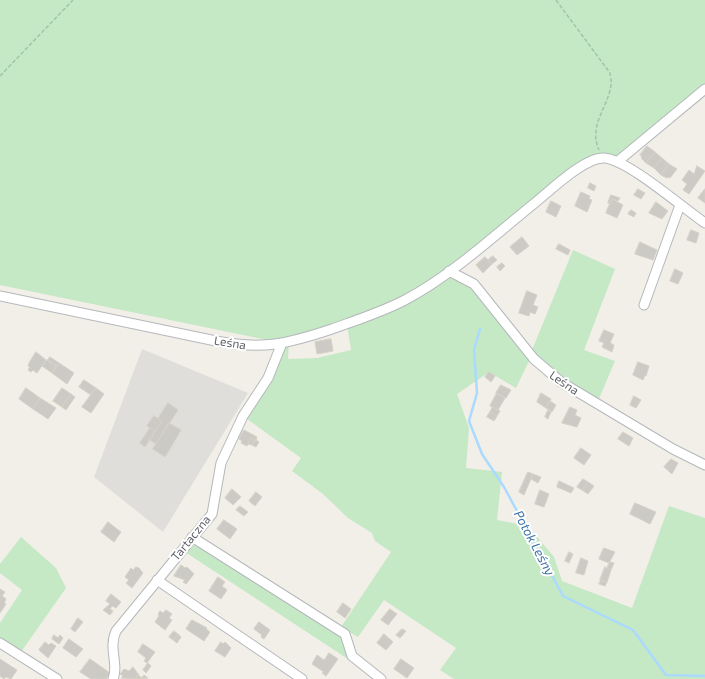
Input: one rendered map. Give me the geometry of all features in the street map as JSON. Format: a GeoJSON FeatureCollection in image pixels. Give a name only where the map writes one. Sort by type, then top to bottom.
{"type":"FeatureCollection","features":[{"type":"Feature","properties":{"kind":"street"},"geometry":{"type":"LineString","coordinates":[[617,162],[705,89]]}},
{"type":"Feature","properties":{"kind":"street"},"geometry":{"type":"LineString","coordinates":[[602,158],[617,162],[632,170],[705,222]]}},
{"type":"Feature","properties":{"kind":"street","name":"Leśna"},"geometry":{"type":"LineString","coordinates":[[0,296],[239,345],[267,346],[282,343],[314,335],[389,307],[419,291],[449,271],[583,165],[602,158]]}},
{"type":"Feature","properties":{"kind":"street"},"geometry":{"type":"LineString","coordinates":[[644,305],[680,205]]}},
{"type":"Feature","properties":{"kind":"street","name":"Leśna"},"geometry":{"type":"LineString","coordinates":[[449,271],[474,284],[527,351],[556,378],[668,445],[705,465]]}},
{"type":"Feature","properties":{"kind":"street","name":"Tartaczna"},"geometry":{"type":"LineString","coordinates":[[113,679],[115,671],[111,643],[113,637],[122,621],[212,514],[221,463],[243,416],[268,378],[282,343]]}},
{"type":"Feature","properties":{"kind":"street"},"geometry":{"type":"LineString","coordinates":[[192,538],[345,634],[352,656],[382,679]]}},
{"type":"Feature","properties":{"kind":"street"},"geometry":{"type":"LineString","coordinates":[[157,580],[302,679]]}},
{"type":"Feature","properties":{"kind":"street"},"geometry":{"type":"LineString","coordinates":[[0,643],[57,679]]}},
{"type":"Feature","properties":{"kind":"path"},"geometry":{"type":"LineString","coordinates":[[0,76],[73,0]]}},
{"type":"Feature","properties":{"kind":"path"},"geometry":{"type":"LineString","coordinates":[[556,0],[610,72],[611,85],[597,125],[595,142],[602,158]]}},
{"type":"Feature","properties":{"kind":"shaded area"},"geometry":{"type":"Polygon","coordinates":[[[142,349],[248,393],[163,532],[94,477],[142,349]]]}},
{"type":"Feature","properties":{"kind":"green space"},"geometry":{"type":"Polygon","coordinates":[[[0,0],[705,0],[705,89],[617,162],[593,160],[449,271],[474,284],[530,359],[516,388],[489,372],[457,394],[469,428],[466,468],[502,472],[497,520],[528,526],[554,557],[562,581],[632,608],[669,506],[705,518],[705,679],[454,679],[440,670],[456,648],[384,600],[358,637],[341,627],[391,552],[375,541],[372,533],[348,518],[323,494],[292,471],[301,458],[243,416],[282,343],[0,285],[0,0]],[[347,324],[289,341],[288,359],[317,358],[351,350],[347,324]]]}},
{"type":"Feature","properties":{"kind":"green space"},"geometry":{"type":"Polygon","coordinates":[[[573,250],[615,269],[584,350],[615,361],[598,401],[555,372],[532,350],[573,250]]]}},
{"type":"Feature","properties":{"kind":"green space"},"geometry":{"type":"Polygon","coordinates":[[[21,537],[56,568],[66,588],[21,652],[0,639],[0,623],[22,590],[0,573],[0,564],[21,537]]]}},
{"type":"Feature","properties":{"kind":"green space"},"geometry":{"type":"Polygon","coordinates":[[[192,545],[203,548],[343,636],[351,661],[185,552],[192,545]]]}},
{"type":"Feature","properties":{"kind":"building"},"geometry":{"type":"Polygon","coordinates":[[[647,146],[655,152],[646,163],[640,155],[647,146]]]}},
{"type":"Feature","properties":{"kind":"building"},"geometry":{"type":"Polygon","coordinates":[[[655,152],[662,158],[654,168],[646,163],[655,152]]]}},
{"type":"Feature","properties":{"kind":"building"},"geometry":{"type":"Polygon","coordinates":[[[662,158],[669,164],[661,175],[654,168],[662,158]]]}},
{"type":"Feature","properties":{"kind":"building"},"geometry":{"type":"Polygon","coordinates":[[[669,164],[677,169],[670,178],[667,178],[661,175],[669,164]]]}},
{"type":"Feature","properties":{"kind":"building"},"geometry":{"type":"Polygon","coordinates":[[[697,166],[705,171],[689,194],[683,190],[687,184],[682,180],[689,170],[694,174],[697,166]]]}},
{"type":"Feature","properties":{"kind":"building"},"geometry":{"type":"Polygon","coordinates":[[[590,183],[596,186],[594,191],[588,188],[590,183]]]}},
{"type":"Feature","properties":{"kind":"building"},"geometry":{"type":"Polygon","coordinates":[[[638,189],[645,193],[641,199],[634,195],[638,189]]]}},
{"type":"Feature","properties":{"kind":"building"},"geometry":{"type":"Polygon","coordinates":[[[705,189],[705,203],[698,198],[705,189]]]}},
{"type":"Feature","properties":{"kind":"building"},"geometry":{"type":"Polygon","coordinates":[[[581,192],[590,196],[589,199],[592,200],[587,212],[575,206],[581,192]]]}},
{"type":"Feature","properties":{"kind":"building"},"geometry":{"type":"Polygon","coordinates":[[[611,195],[620,198],[618,201],[612,199],[610,204],[608,203],[611,195]]]}},
{"type":"Feature","properties":{"kind":"building"},"geometry":{"type":"Polygon","coordinates":[[[612,199],[623,205],[617,218],[606,213],[612,199]]]}},
{"type":"Feature","properties":{"kind":"building"},"geometry":{"type":"Polygon","coordinates":[[[551,201],[561,206],[556,217],[546,212],[551,201]]]}},
{"type":"Feature","properties":{"kind":"building"},"geometry":{"type":"Polygon","coordinates":[[[656,202],[668,211],[662,219],[649,213],[656,202]]]}},
{"type":"Feature","properties":{"kind":"building"},"geometry":{"type":"Polygon","coordinates":[[[631,210],[636,213],[634,217],[628,214],[631,210]]]}},
{"type":"Feature","properties":{"kind":"building"},"geometry":{"type":"Polygon","coordinates":[[[691,230],[699,233],[696,243],[687,240],[691,230]]]}},
{"type":"Feature","properties":{"kind":"building"},"geometry":{"type":"Polygon","coordinates":[[[522,237],[529,246],[517,255],[510,247],[522,237]]]}},
{"type":"Feature","properties":{"kind":"building"},"geometry":{"type":"Polygon","coordinates":[[[640,242],[657,250],[653,260],[635,254],[640,242]]]}},
{"type":"Feature","properties":{"kind":"building"},"geometry":{"type":"Polygon","coordinates":[[[559,244],[570,250],[568,255],[556,249],[559,244]]]}},
{"type":"Feature","properties":{"kind":"building"},"geometry":{"type":"Polygon","coordinates":[[[493,256],[497,260],[492,264],[488,260],[493,256]]]}},
{"type":"Feature","properties":{"kind":"building"},"geometry":{"type":"Polygon","coordinates":[[[485,257],[492,264],[483,273],[476,265],[485,257]]]}},
{"type":"Feature","properties":{"kind":"building"},"geometry":{"type":"Polygon","coordinates":[[[502,263],[505,266],[500,271],[497,267],[502,263]]]}},
{"type":"Feature","properties":{"kind":"building"},"geometry":{"type":"Polygon","coordinates":[[[675,269],[683,273],[678,284],[670,281],[675,269]]]}},
{"type":"Feature","properties":{"kind":"building"},"geometry":{"type":"Polygon","coordinates":[[[527,291],[537,295],[533,305],[538,307],[535,314],[530,312],[529,316],[519,313],[527,291]]]}},
{"type":"Feature","properties":{"kind":"building"},"geometry":{"type":"Polygon","coordinates":[[[604,330],[614,334],[610,343],[614,345],[612,352],[602,347],[604,343],[599,341],[604,330]]]}},
{"type":"Feature","properties":{"kind":"building"},"geometry":{"type":"Polygon","coordinates":[[[331,339],[333,351],[317,354],[315,342],[331,339]]]}},
{"type":"Feature","properties":{"kind":"building"},"geometry":{"type":"Polygon","coordinates":[[[36,352],[46,360],[37,373],[33,370],[31,372],[28,370],[30,367],[28,366],[29,363],[36,352]]]}},
{"type":"Feature","properties":{"kind":"building"},"geometry":{"type":"Polygon","coordinates":[[[50,357],[59,363],[56,366],[48,360],[50,357]]]}},
{"type":"Feature","properties":{"kind":"building"},"geometry":{"type":"Polygon","coordinates":[[[47,360],[56,366],[52,373],[42,366],[47,360]]]}},
{"type":"Feature","properties":{"kind":"building"},"geometry":{"type":"Polygon","coordinates":[[[638,362],[649,366],[643,380],[633,375],[638,362]]]}},
{"type":"Feature","properties":{"kind":"building"},"geometry":{"type":"Polygon","coordinates":[[[59,363],[74,373],[67,384],[52,373],[59,363]]]}},
{"type":"Feature","properties":{"kind":"building"},"geometry":{"type":"Polygon","coordinates":[[[489,372],[495,376],[491,382],[485,377],[489,372]]]}},
{"type":"Feature","properties":{"kind":"building"},"geometry":{"type":"Polygon","coordinates":[[[84,380],[96,388],[91,395],[79,387],[84,380]]]}},
{"type":"Feature","properties":{"kind":"building"},"geometry":{"type":"Polygon","coordinates":[[[501,385],[511,390],[506,398],[496,393],[501,385]]]}},
{"type":"Feature","properties":{"kind":"building"},"geometry":{"type":"Polygon","coordinates":[[[26,388],[40,398],[33,409],[19,399],[26,388]]]}},
{"type":"Feature","properties":{"kind":"building"},"geometry":{"type":"Polygon","coordinates":[[[62,388],[71,394],[62,407],[53,401],[62,388]]]}},
{"type":"Feature","properties":{"kind":"building"},"geometry":{"type":"Polygon","coordinates":[[[96,388],[104,394],[91,413],[82,407],[96,388]]]}},
{"type":"Feature","properties":{"kind":"building"},"geometry":{"type":"Polygon","coordinates":[[[497,393],[505,398],[498,410],[490,406],[497,393]]]}},
{"type":"Feature","properties":{"kind":"building"},"geometry":{"type":"Polygon","coordinates":[[[541,393],[551,399],[546,408],[537,402],[541,393]]]}},
{"type":"Feature","properties":{"kind":"building"},"geometry":{"type":"Polygon","coordinates":[[[71,394],[75,397],[66,410],[62,407],[71,394]]]}},
{"type":"Feature","properties":{"kind":"building"},"geometry":{"type":"Polygon","coordinates":[[[634,396],[641,400],[636,408],[630,405],[634,396]]]}},
{"type":"Feature","properties":{"kind":"building"},"geometry":{"type":"Polygon","coordinates":[[[40,398],[56,408],[48,419],[33,409],[40,398]]]}},
{"type":"Feature","properties":{"kind":"building"},"geometry":{"type":"Polygon","coordinates":[[[550,401],[556,405],[552,412],[546,408],[550,401]]]}},
{"type":"Feature","properties":{"kind":"building"},"geometry":{"type":"Polygon","coordinates":[[[168,403],[178,410],[156,444],[150,440],[162,421],[158,419],[168,403]]]}},
{"type":"Feature","properties":{"kind":"building"},"geometry":{"type":"Polygon","coordinates":[[[493,407],[500,411],[497,416],[490,412],[493,407]]]}},
{"type":"Feature","properties":{"kind":"building"},"geometry":{"type":"Polygon","coordinates":[[[570,407],[577,410],[575,415],[581,418],[577,427],[562,423],[570,407]]]}},
{"type":"Feature","properties":{"kind":"building"},"geometry":{"type":"Polygon","coordinates":[[[548,410],[551,412],[548,419],[545,417],[548,410]]]}},
{"type":"Feature","properties":{"kind":"building"},"geometry":{"type":"Polygon","coordinates":[[[490,412],[497,416],[494,421],[487,417],[490,412]]]}},
{"type":"Feature","properties":{"kind":"building"},"geometry":{"type":"Polygon","coordinates":[[[154,416],[162,421],[155,431],[147,426],[154,416]]]}},
{"type":"Feature","properties":{"kind":"building"},"geometry":{"type":"Polygon","coordinates":[[[169,423],[181,430],[165,457],[153,449],[169,423]]]}},
{"type":"Feature","properties":{"kind":"building"},"geometry":{"type":"Polygon","coordinates":[[[150,428],[155,431],[145,447],[140,443],[150,428]]]}},
{"type":"Feature","properties":{"kind":"building"},"geometry":{"type":"Polygon","coordinates":[[[244,430],[257,437],[256,440],[251,438],[247,446],[241,443],[242,441],[239,439],[244,430]]]}},
{"type":"Feature","properties":{"kind":"building"},"geometry":{"type":"Polygon","coordinates":[[[623,432],[633,438],[629,446],[618,439],[623,432]]]}},
{"type":"Feature","properties":{"kind":"building"},"geometry":{"type":"Polygon","coordinates":[[[251,438],[255,440],[252,445],[248,444],[251,438]]]}},
{"type":"Feature","properties":{"kind":"building"},"geometry":{"type":"Polygon","coordinates":[[[256,440],[259,442],[256,447],[252,445],[256,440]]]}},
{"type":"Feature","properties":{"kind":"building"},"geometry":{"type":"Polygon","coordinates":[[[581,448],[591,455],[584,465],[574,458],[581,448]]]}},
{"type":"Feature","properties":{"kind":"building"},"geometry":{"type":"Polygon","coordinates":[[[671,459],[678,463],[672,474],[664,467],[671,459]]]}},
{"type":"Feature","properties":{"kind":"building"},"geometry":{"type":"Polygon","coordinates":[[[528,472],[533,474],[524,495],[519,492],[528,472]]]}},
{"type":"Feature","properties":{"kind":"building"},"geometry":{"type":"Polygon","coordinates":[[[533,474],[541,477],[538,483],[531,479],[533,474]]]}},
{"type":"Feature","properties":{"kind":"building"},"geometry":{"type":"Polygon","coordinates":[[[583,479],[588,482],[582,490],[577,487],[583,479]]]}},
{"type":"Feature","properties":{"kind":"building"},"geometry":{"type":"Polygon","coordinates":[[[559,481],[574,488],[571,493],[557,487],[559,481]]]}},
{"type":"Feature","properties":{"kind":"building"},"geometry":{"type":"Polygon","coordinates":[[[588,482],[594,486],[588,494],[582,490],[588,482]]]}},
{"type":"Feature","properties":{"kind":"building"},"geometry":{"type":"Polygon","coordinates":[[[232,489],[241,497],[233,505],[225,498],[232,489]]]}},
{"type":"Feature","properties":{"kind":"building"},"geometry":{"type":"Polygon","coordinates":[[[540,490],[549,494],[544,507],[535,504],[540,490]]]}},
{"type":"Feature","properties":{"kind":"building"},"geometry":{"type":"Polygon","coordinates":[[[256,492],[262,497],[255,506],[249,501],[256,492]]]}},
{"type":"Feature","properties":{"kind":"building"},"geometry":{"type":"Polygon","coordinates":[[[635,503],[656,512],[650,524],[630,514],[635,503]]]}},
{"type":"Feature","properties":{"kind":"building"},"geometry":{"type":"Polygon","coordinates":[[[240,506],[248,512],[244,516],[236,510],[240,506]]]}},
{"type":"Feature","properties":{"kind":"building"},"geometry":{"type":"Polygon","coordinates":[[[224,520],[237,529],[230,539],[217,529],[224,520]]]}},
{"type":"Feature","properties":{"kind":"building"},"geometry":{"type":"Polygon","coordinates":[[[108,522],[121,532],[114,542],[101,532],[108,522]]]}},
{"type":"Feature","properties":{"kind":"building"},"geometry":{"type":"Polygon","coordinates":[[[604,548],[615,552],[609,563],[599,559],[604,548]]]}},
{"type":"Feature","properties":{"kind":"building"},"geometry":{"type":"Polygon","coordinates":[[[569,552],[573,554],[569,563],[565,561],[569,552]]]}},
{"type":"Feature","properties":{"kind":"building"},"geometry":{"type":"Polygon","coordinates":[[[581,558],[588,561],[584,575],[576,573],[581,558]]]}},
{"type":"Feature","properties":{"kind":"building"},"geometry":{"type":"Polygon","coordinates":[[[610,562],[614,563],[611,570],[607,568],[610,562]]]}},
{"type":"Feature","properties":{"kind":"building"},"geometry":{"type":"Polygon","coordinates":[[[181,565],[185,568],[187,567],[194,574],[186,584],[183,582],[185,580],[174,576],[181,565]]]}},
{"type":"Feature","properties":{"kind":"building"},"geometry":{"type":"Polygon","coordinates":[[[136,567],[143,573],[132,588],[126,583],[129,580],[125,577],[131,568],[133,570],[136,567]]]}},
{"type":"Feature","properties":{"kind":"building"},"geometry":{"type":"Polygon","coordinates":[[[605,567],[611,570],[607,582],[600,580],[605,567]]]}},
{"type":"Feature","properties":{"kind":"building"},"geometry":{"type":"Polygon","coordinates":[[[218,577],[225,582],[222,586],[227,590],[221,599],[209,591],[218,577]]]}},
{"type":"Feature","properties":{"kind":"building"},"geometry":{"type":"Polygon","coordinates":[[[601,580],[607,582],[605,586],[599,584],[601,580]]]}},
{"type":"Feature","properties":{"kind":"building"},"geometry":{"type":"Polygon","coordinates":[[[0,589],[5,592],[2,596],[6,599],[4,603],[6,604],[0,613],[0,589]]]}},
{"type":"Feature","properties":{"kind":"building"},"geometry":{"type":"Polygon","coordinates":[[[111,594],[121,602],[116,608],[112,606],[110,609],[113,611],[110,615],[103,610],[110,604],[106,601],[111,594]]]}},
{"type":"Feature","properties":{"kind":"building"},"geometry":{"type":"Polygon","coordinates":[[[343,603],[351,609],[345,618],[337,612],[343,603]]]}},
{"type":"Feature","properties":{"kind":"building"},"geometry":{"type":"Polygon","coordinates":[[[390,609],[397,614],[388,625],[381,620],[390,609]]]}},
{"type":"Feature","properties":{"kind":"building"},"geometry":{"type":"Polygon","coordinates":[[[166,610],[172,614],[169,618],[172,620],[165,630],[155,622],[160,611],[163,613],[166,610]]]}},
{"type":"Feature","properties":{"kind":"building"},"geometry":{"type":"Polygon","coordinates":[[[78,618],[83,622],[75,632],[71,629],[78,618]]]}},
{"type":"Feature","properties":{"kind":"building"},"geometry":{"type":"Polygon","coordinates":[[[192,620],[207,628],[206,629],[210,632],[204,641],[186,629],[192,620]]]}},
{"type":"Feature","properties":{"kind":"building"},"geometry":{"type":"Polygon","coordinates":[[[259,622],[270,630],[264,639],[261,637],[262,635],[254,629],[259,622]]]}},
{"type":"Feature","properties":{"kind":"building"},"geometry":{"type":"Polygon","coordinates":[[[402,629],[406,631],[400,638],[396,635],[402,629]]]}},
{"type":"Feature","properties":{"kind":"building"},"geometry":{"type":"Polygon","coordinates":[[[174,631],[178,634],[173,640],[169,637],[174,631]]]}},
{"type":"Feature","properties":{"kind":"building"},"geometry":{"type":"Polygon","coordinates":[[[178,634],[181,637],[177,643],[173,640],[178,634]]]}},
{"type":"Feature","properties":{"kind":"building"},"geometry":{"type":"Polygon","coordinates":[[[384,634],[393,642],[386,650],[377,643],[384,634]]]}},
{"type":"Feature","properties":{"kind":"building"},"geometry":{"type":"Polygon","coordinates":[[[54,635],[58,638],[60,635],[63,638],[59,644],[52,639],[54,635]]]}},
{"type":"Feature","properties":{"kind":"building"},"geometry":{"type":"Polygon","coordinates":[[[69,639],[83,649],[76,657],[63,648],[69,639]]]}},
{"type":"Feature","properties":{"kind":"building"},"geometry":{"type":"Polygon","coordinates":[[[45,642],[49,645],[51,643],[56,646],[48,658],[39,650],[45,642]]]}},
{"type":"Feature","properties":{"kind":"building"},"geometry":{"type":"Polygon","coordinates":[[[221,642],[223,644],[225,642],[231,648],[225,657],[215,651],[221,642]]]}},
{"type":"Feature","properties":{"kind":"building"},"geometry":{"type":"Polygon","coordinates":[[[143,644],[155,652],[147,663],[144,661],[146,658],[138,652],[143,644]]]}},
{"type":"Feature","properties":{"kind":"building"},"geometry":{"type":"Polygon","coordinates":[[[329,653],[338,659],[326,676],[322,673],[324,672],[312,664],[317,655],[324,660],[329,653]]]}},
{"type":"Feature","properties":{"kind":"building"},"geometry":{"type":"Polygon","coordinates":[[[0,659],[17,670],[11,679],[6,677],[4,679],[0,676],[0,659]]]}},
{"type":"Feature","properties":{"kind":"building"},"geometry":{"type":"Polygon","coordinates":[[[90,659],[110,673],[106,679],[91,679],[80,672],[90,659]]]}},
{"type":"Feature","properties":{"kind":"building"},"geometry":{"type":"Polygon","coordinates":[[[401,659],[414,668],[407,678],[394,669],[401,659]]]}},
{"type":"Feature","properties":{"kind":"building"},"geometry":{"type":"Polygon","coordinates":[[[148,663],[151,666],[146,673],[143,670],[148,663]]]}},
{"type":"Feature","properties":{"kind":"building"},"geometry":{"type":"Polygon","coordinates":[[[133,667],[139,675],[135,679],[121,678],[123,676],[120,674],[124,669],[129,671],[133,667]]]}},
{"type":"Feature","properties":{"kind":"building"},"geometry":{"type":"Polygon","coordinates":[[[138,675],[142,678],[144,675],[148,678],[135,679],[138,675]]]}},
{"type":"Feature","properties":{"kind":"waterway","name":"Potok Leśny"},"geometry":{"type":"LineString","coordinates":[[480,329],[474,350],[477,393],[469,421],[482,454],[504,487],[563,596],[633,630],[666,675],[705,676]]}}]}
